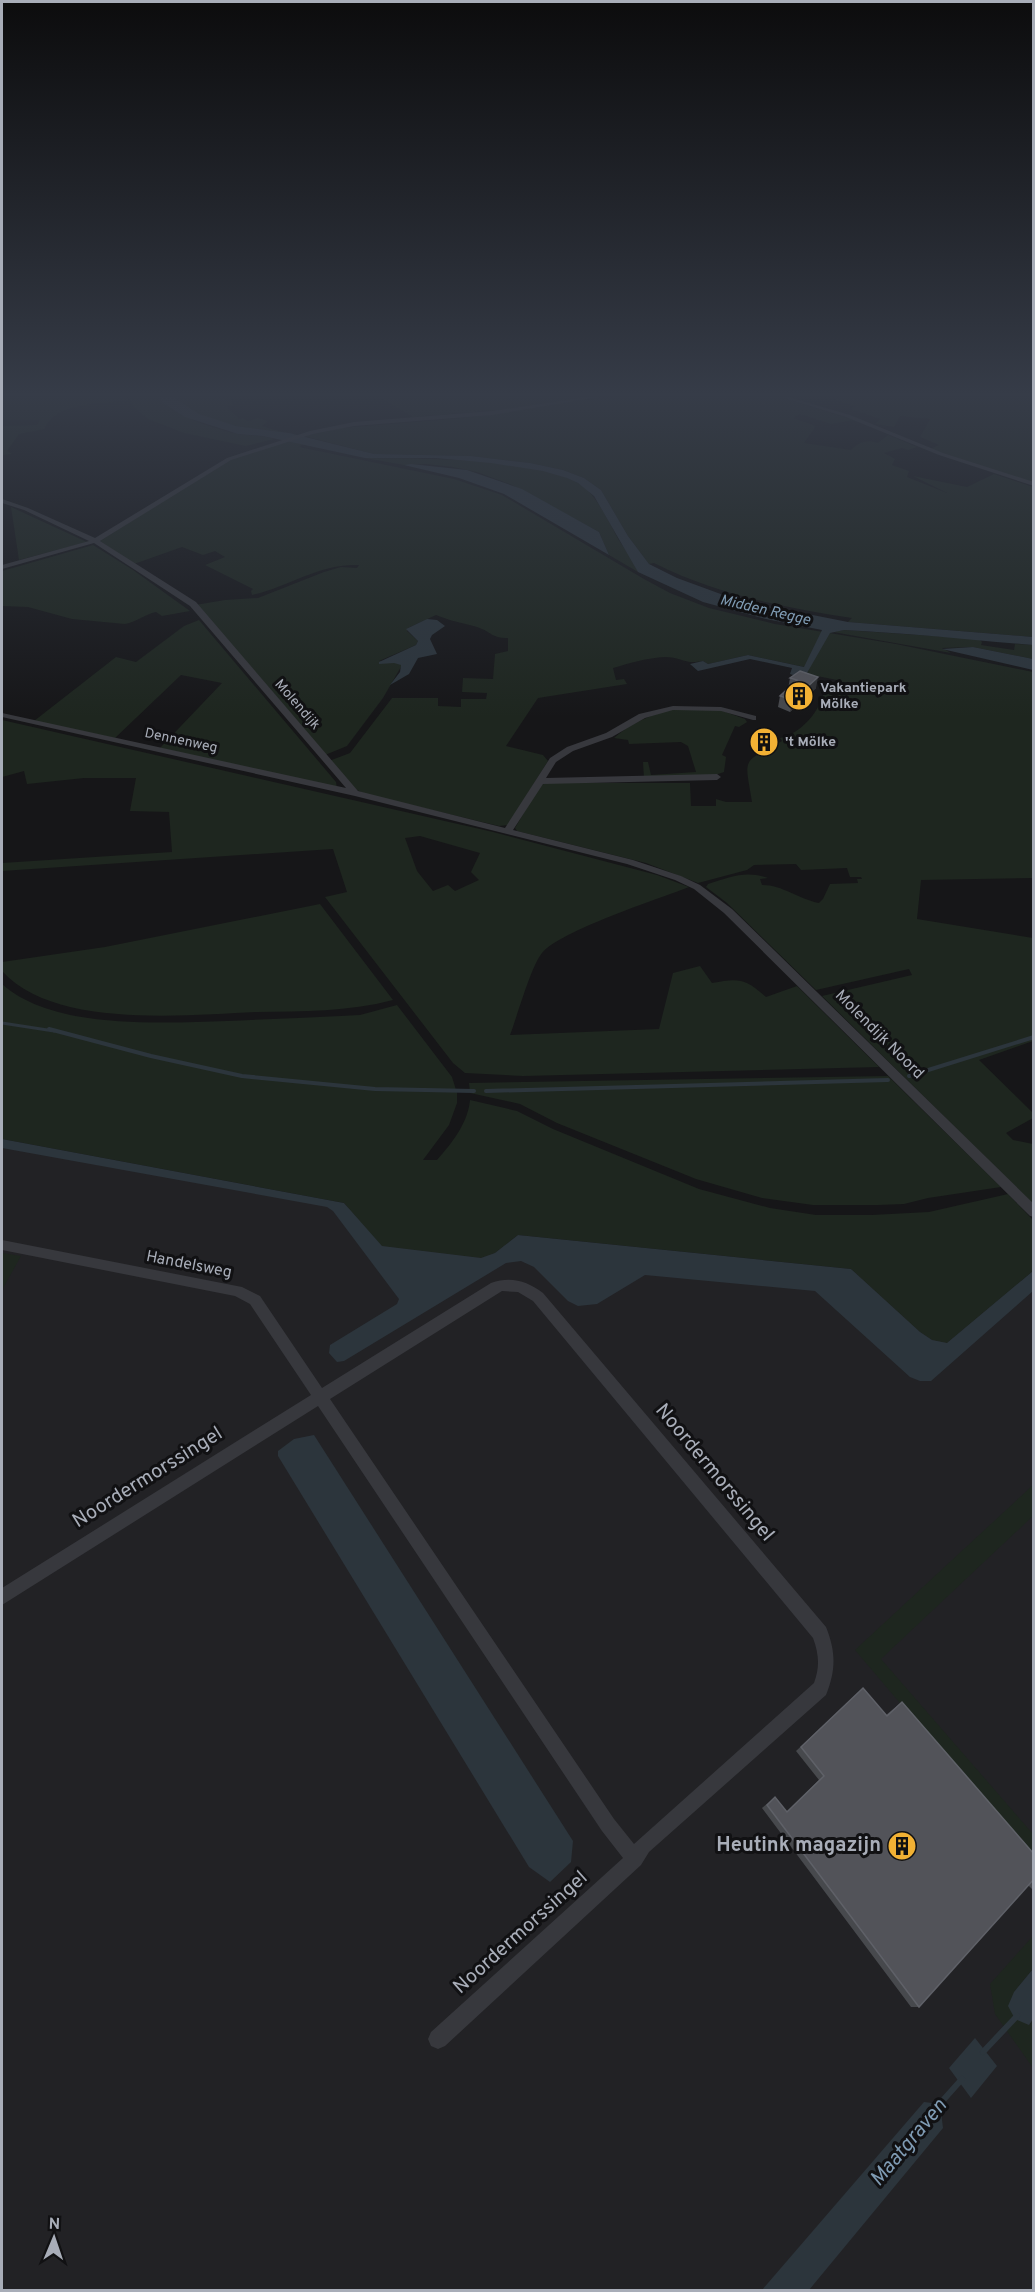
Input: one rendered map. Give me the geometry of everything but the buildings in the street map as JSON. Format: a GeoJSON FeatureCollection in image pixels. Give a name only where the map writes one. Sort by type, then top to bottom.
{"type":"FeatureCollection","features":[{"type":"Feature","properties":{"kind":"street","name":"Molendijk"},"geometry":{"type":"LineString","coordinates":[[11,504],[95,541],[193,604],[355,793]]}},
{"type":"Feature","properties":{"kind":"street"},"geometry":{"type":"LineString","coordinates":[[2,567],[95,541],[155,504]]}},
{"type":"Feature","properties":{"kind":"street"},"geometry":{"type":"LineString","coordinates":[[355,793],[508,831],[538,781],[560,754],[609,735],[654,712],[673,708],[721,709],[753,718]]}},
{"type":"Feature","properties":{"kind":"street","name":"Dennenweg"},"geometry":{"type":"LineString","coordinates":[[2,716],[355,793]]}},
{"type":"Feature","properties":{"kind":"street"},"geometry":{"type":"LineString","coordinates":[[538,781],[717,777]]}},
{"type":"Feature","properties":{"kind":"street","name":"Molendijk Noord"},"geometry":{"type":"LineString","coordinates":[[508,831],[630,862],[697,887],[728,912],[815,994],[1034,1212]]}},
{"type":"Feature","properties":{"kind":"street","name":"Handelsweg"},"geometry":{"type":"LineString","coordinates":[[2,1245],[237,1291],[250,1296],[319,1396]]}},
{"type":"Feature","properties":{"kind":"street","name":"Noordermorssingel"},"geometry":{"type":"LineString","coordinates":[[2,1597],[496,1287],[509,1284],[525,1288],[538,1297],[820,1633],[827,1653],[828,1672],[820,1689],[643,1846],[635,1859],[438,2039]]}},
{"type":"Feature","properties":{"kind":"street"},"geometry":{"type":"LineString","coordinates":[[319,1396],[608,1825],[635,1859]]}},
{"type":"Feature","properties":{"kind":"shaded area"},"geometry":{"type":"Polygon","coordinates":[[[159,504],[517,504],[644,579],[670,593],[709,608],[775,624],[896,644],[1033,672],[1033,878],[921,880],[917,919],[1033,938],[1033,1041],[979,1060],[1033,1113],[1033,1118],[1006,1133],[1013,1140],[1033,1144],[1033,1204],[822,996],[912,975],[909,969],[816,990],[727,903],[706,887],[708,884],[731,877],[760,876],[768,878],[760,879],[762,885],[777,887],[819,903],[830,884],[858,883],[857,879],[862,879],[861,877],[850,877],[847,868],[801,870],[796,864],[754,865],[747,870],[698,883],[646,863],[517,831],[515,828],[540,785],[547,783],[690,783],[691,806],[716,806],[716,799],[726,802],[752,802],[747,769],[749,763],[759,754],[782,741],[780,738],[797,731],[806,723],[815,713],[828,690],[843,694],[835,689],[837,680],[807,674],[809,668],[748,655],[708,664],[703,661],[692,662],[665,657],[613,668],[616,680],[624,679],[627,684],[538,698],[506,746],[543,755],[548,761],[508,825],[499,826],[365,794],[357,790],[329,761],[350,753],[392,698],[438,698],[438,706],[461,707],[461,699],[486,699],[487,693],[462,692],[463,678],[493,679],[495,654],[508,651],[508,638],[498,637],[477,627],[436,615],[408,628],[407,631],[418,641],[416,645],[379,661],[402,665],[383,698],[347,746],[325,755],[195,605],[258,598],[324,572],[341,567],[357,568],[359,565],[331,568],[252,595],[253,589],[205,565],[225,557],[215,551],[203,555],[182,547],[134,564],[100,541],[159,504]]]}},
{"type":"Feature","properties":{"kind":"shaded area"},"geometry":{"type":"Polygon","coordinates":[[[547,504],[598,504],[638,572],[609,555],[599,532],[547,504]]]}},
{"type":"Feature","properties":{"kind":"shaded area"},"geometry":{"type":"Polygon","coordinates":[[[609,504],[1033,504],[1033,637],[848,622],[852,618],[726,592],[654,563],[649,564],[628,536],[609,504]]]}},
{"type":"Feature","properties":{"kind":"shaded area"},"geometry":{"type":"Polygon","coordinates":[[[11,507],[87,542],[19,560],[11,507]]]}},
{"type":"Feature","properties":{"kind":"shaded area"},"geometry":{"type":"Polygon","coordinates":[[[93,545],[133,570],[190,611],[162,616],[156,612],[125,624],[72,619],[28,607],[2,606],[2,571],[93,545]]]}},
{"type":"Feature","properties":{"kind":"shaded area"},"geometry":{"type":"Polygon","coordinates":[[[199,620],[336,782],[337,788],[160,748],[222,683],[181,675],[115,738],[34,721],[116,657],[136,662],[184,626],[199,620]]]}},
{"type":"Feature","properties":{"kind":"shaded area"},"geometry":{"type":"Polygon","coordinates":[[[844,630],[979,639],[982,642],[981,645],[1014,650],[1015,644],[1033,645],[1033,659],[973,647],[942,648],[951,653],[833,632],[844,630]]]}},
{"type":"Feature","properties":{"kind":"shaded area"},"geometry":{"type":"Polygon","coordinates":[[[675,709],[717,709],[745,719],[747,722],[739,727],[735,726],[722,755],[726,757],[724,772],[709,777],[644,779],[643,762],[648,762],[651,775],[696,772],[688,746],[681,742],[629,744],[628,740],[614,738],[642,720],[675,709]]]}},
{"type":"Feature","properties":{"kind":"shaded area"},"geometry":{"type":"Polygon","coordinates":[[[2,720],[493,832],[657,875],[689,887],[588,926],[552,944],[542,953],[533,969],[510,1035],[659,1029],[673,973],[700,966],[712,983],[728,980],[741,981],[766,997],[797,986],[879,1067],[523,1076],[465,1073],[453,1063],[325,897],[347,892],[333,849],[2,871],[2,863],[172,852],[169,812],[130,811],[136,778],[84,778],[27,784],[24,771],[2,777],[2,720]],[[420,836],[405,838],[417,871],[433,891],[448,885],[455,891],[479,880],[471,872],[480,853],[420,836]]]}},
{"type":"Feature","properties":{"kind":"shaded area"},"geometry":{"type":"Polygon","coordinates":[[[320,904],[393,1000],[359,1007],[325,1010],[158,1016],[122,1014],[87,1010],[54,1002],[25,990],[2,971],[2,962],[105,947],[320,904]]]}},
{"type":"Feature","properties":{"kind":"shaded area"},"geometry":{"type":"Polygon","coordinates":[[[2,984],[24,999],[50,1009],[78,1016],[141,1022],[172,1023],[360,1015],[397,1005],[452,1077],[457,1093],[457,1103],[449,1125],[423,1160],[437,1160],[448,1147],[463,1125],[470,1100],[517,1111],[553,1129],[699,1189],[770,1208],[816,1215],[929,1212],[1008,1194],[1033,1220],[1033,1271],[947,1343],[932,1340],[920,1332],[851,1269],[518,1235],[495,1253],[481,1258],[381,1246],[344,1203],[2,1139],[2,984]]]}},
{"type":"Feature","properties":{"kind":"shaded area"},"geometry":{"type":"Polygon","coordinates":[[[888,1076],[1001,1187],[904,1204],[813,1205],[762,1198],[696,1179],[557,1123],[520,1104],[470,1093],[469,1083],[888,1076]]]}},
{"type":"Feature","properties":{"kind":"shaded area"},"geometry":{"type":"Polygon","coordinates":[[[2,1145],[337,1206],[522,1248],[1033,1282],[1033,2290],[2,2290],[2,1145]]]}},
{"type":"Feature","properties":{"kind":"shaded area"},"geometry":{"type":"Polygon","coordinates":[[[2,1253],[21,1256],[2,1290],[2,1253]]]}},
{"type":"Feature","properties":{"kind":"shaded area"},"geometry":{"type":"Polygon","coordinates":[[[1033,1485],[1033,1516],[881,1659],[1033,1834],[1033,1860],[855,1650],[1033,1485]]]}},
{"type":"Feature","properties":{"kind":"shaded area"},"geometry":{"type":"Polygon","coordinates":[[[1033,1936],[1033,1969],[1014,1992],[1029,2025],[1033,2019],[1033,2068],[995,2014],[990,1984],[1033,1936]]]}},
{"type":"Feature","properties":{"kind":"water"},"geometry":{"type":"Polygon","coordinates":[[[521,504],[549,504],[599,532],[609,555],[521,504]]]}},
{"type":"Feature","properties":{"kind":"water","name":"Midden Regge"},"geometry":{"type":"Polygon","coordinates":[[[599,504],[609,504],[628,536],[649,564],[677,578],[737,600],[848,622],[1033,637],[1033,645],[844,630],[830,633],[807,673],[808,678],[804,679],[790,674],[792,668],[750,659],[698,671],[690,664],[703,661],[708,664],[748,655],[804,667],[822,630],[766,619],[703,602],[638,572],[599,504]]]}},
{"type":"Feature","properties":{"kind":"water"},"geometry":{"type":"Polygon","coordinates":[[[427,619],[437,620],[445,626],[430,639],[437,654],[418,658],[409,674],[390,685],[400,672],[401,665],[379,664],[379,662],[416,645],[418,641],[406,629],[427,619]]]}},
{"type":"Feature","properties":{"kind":"water"},"geometry":{"type":"Polygon","coordinates":[[[973,647],[1033,659],[1033,670],[942,649],[973,647]]]}},
{"type":"Feature","properties":{"kind":"water"},"geometry":{"type":"Polygon","coordinates":[[[2,1139],[344,1203],[382,1246],[481,1258],[495,1253],[518,1235],[851,1269],[920,1332],[932,1340],[947,1343],[1033,1271],[1033,1291],[931,1381],[920,1381],[910,1377],[815,1291],[645,1275],[597,1304],[578,1306],[568,1301],[534,1267],[521,1261],[506,1263],[344,1361],[337,1362],[329,1353],[330,1345],[397,1304],[399,1299],[333,1211],[327,1207],[2,1148],[2,1139]]]}},
{"type":"Feature","properties":{"kind":"water"},"geometry":{"type":"Polygon","coordinates":[[[314,1435],[573,1841],[571,1862],[550,1882],[529,1867],[278,1456],[278,1451],[294,1439],[314,1435]]]}},
{"type":"Feature","properties":{"kind":"water"},"geometry":{"type":"Polygon","coordinates":[[[1033,1969],[1033,2019],[1029,2025],[1015,2019],[1008,2006],[1014,1992],[1033,1969]]]}},
{"type":"Feature","properties":{"kind":"water"},"geometry":{"type":"Polygon","coordinates":[[[975,2038],[997,2066],[971,2098],[949,2068],[975,2038]]]}},
{"type":"Feature","properties":{"kind":"water"},"geometry":{"type":"Polygon","coordinates":[[[924,2102],[940,2104],[943,2128],[809,2290],[762,2290],[924,2102]]]}},
{"type":"Feature","properties":{"kind":"waterway"},"geometry":{"type":"LineString","coordinates":[[2,1023],[54,1031]]}},
{"type":"Feature","properties":{"kind":"waterway"},"geometry":{"type":"LineString","coordinates":[[49,1029],[151,1056],[242,1076],[375,1089],[474,1091]]}},
{"type":"Feature","properties":{"kind":"waterway"},"geometry":{"type":"LineString","coordinates":[[909,1076],[1034,1037]]}},
{"type":"Feature","properties":{"kind":"waterway"},"geometry":{"type":"LineString","coordinates":[[486,1091],[888,1080]]}},
{"type":"Feature","properties":{"kind":"waterway","name":"Maatgraven"},"geometry":{"type":"LineString","coordinates":[[983,2052],[1017,2016]]}},
{"type":"Feature","properties":{"kind":"waterway","name":"Maatgraven"},"geometry":{"type":"LineString","coordinates":[[937,2107],[962,2079]]}},
{"type":"Feature","properties":{"kind":"place","name":"Vakantiepark Mölke"},"geometry":{"type":"Point","coordinates":[799,696]}},
{"type":"Feature","properties":{"kind":"place","name":"'t Mölke"},"geometry":{"type":"Point","coordinates":[764,742]}},
{"type":"Feature","properties":{"kind":"place","name":"Heutink magazijn"},"geometry":{"type":"Point","coordinates":[902,1846]}}]}
